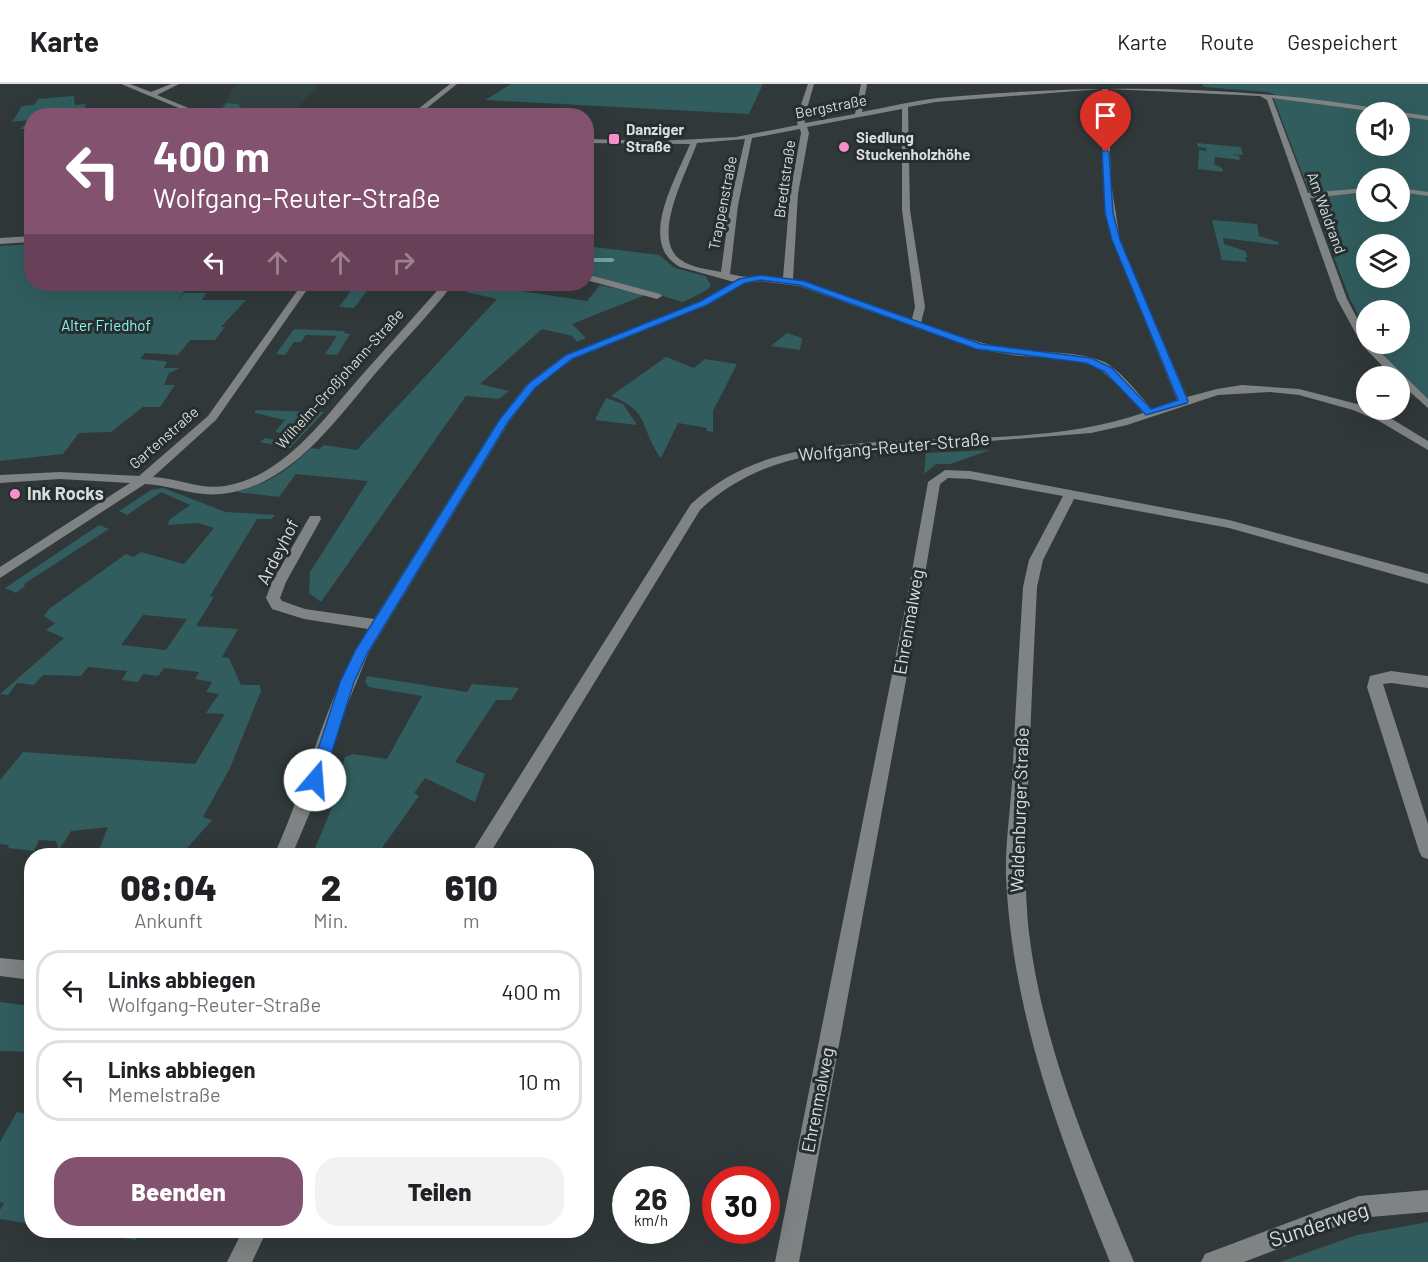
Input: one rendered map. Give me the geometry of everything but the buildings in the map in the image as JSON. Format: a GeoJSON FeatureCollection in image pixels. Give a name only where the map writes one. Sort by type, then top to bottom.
{"type":"FeatureCollection","features":[{"type":"Feature","properties":{"kind":"street"},"geometry":{"type":"LineString","coordinates":[[124,84],[185,108]]}},
{"type":"Feature","properties":{"kind":"street"},"geometry":{"type":"LineString","coordinates":[[151,94],[176,84]]}},
{"type":"Feature","properties":{"kind":"street"},"geometry":{"type":"LineString","coordinates":[[422,108],[454,84]]}},
{"type":"Feature","properties":{"kind":"street","name":"Bredtstraße"},"geometry":{"type":"LineString","coordinates":[[788,280],[794,194],[805,133],[800,119],[811,84]]}},
{"type":"Feature","properties":{"kind":"street"},"geometry":{"type":"LineString","coordinates":[[858,115],[864,84]]}},
{"type":"Feature","properties":{"kind":"street"},"geometry":{"type":"LineString","coordinates":[[1105,87],[1109,213],[1116,240],[1183,401]]}},
{"type":"Feature","properties":{"kind":"street","name":"Bergstraße"},"geometry":{"type":"LineString","coordinates":[[594,141],[694,142],[747,137],[905,106],[1033,91],[1105,87],[1261,94],[1356,107]]}},
{"type":"Feature","properties":{"kind":"street","name":"Am Waldrand"},"geometry":{"type":"LineString","coordinates":[[1261,94],[1270,99],[1342,299],[1356,324]]}},
{"type":"Feature","properties":{"kind":"street"},"geometry":{"type":"LineString","coordinates":[[905,106],[906,210],[920,307],[916,324]]}},
{"type":"Feature","properties":{"kind":"street"},"geometry":{"type":"LineString","coordinates":[[1410,115],[1428,118]]}},
{"type":"Feature","properties":{"kind":"street","name":"Trappenstraße"},"geometry":{"type":"LineString","coordinates":[[725,274],[734,205],[750,140],[747,137]]}},
{"type":"Feature","properties":{"kind":"street"},"geometry":{"type":"LineString","coordinates":[[694,142],[663,227],[664,247],[667,254],[677,262],[725,274],[742,281]]}},
{"type":"Feature","properties":{"kind":"street"},"geometry":{"type":"LineString","coordinates":[[1304,196],[1356,191]]}},
{"type":"Feature","properties":{"kind":"street"},"geometry":{"type":"LineString","coordinates":[[1410,191],[1428,194]]}},
{"type":"Feature","properties":{"kind":"street"},"geometry":{"type":"LineString","coordinates":[[0,241],[24,240]]}},
{"type":"Feature","properties":{"kind":"street"},"geometry":{"type":"LineString","coordinates":[[286,848],[299,823],[315,780],[347,682],[377,625],[504,421],[531,386],[569,357],[704,303],[742,281],[761,278],[788,280],[830,292],[980,347],[1020,353],[1068,356],[1100,364],[1125,385],[1149,413]]}},
{"type":"Feature","properties":{"kind":"street"},"geometry":{"type":"LineString","coordinates":[[594,279],[657,296]]}},
{"type":"Feature","properties":{"kind":"street","name":"Gartenstraße"},"geometry":{"type":"LineString","coordinates":[[0,573],[140,482],[212,418],[301,291]]}},
{"type":"Feature","properties":{"kind":"street","name":"Wilhelm-Großjohann-Straße"},"geometry":{"type":"LineString","coordinates":[[0,479],[55,474],[140,482],[161,481],[207,492],[232,489],[260,480],[288,462],[442,291]]}},
{"type":"Feature","properties":{"kind":"street","name":"Am Waldrand"},"geometry":{"type":"LineString","coordinates":[[1377,354],[1388,366]]}},
{"type":"Feature","properties":{"kind":"street","name":"Am Waldrand"},"geometry":{"type":"LineString","coordinates":[[1410,388],[1428,405]]}},
{"type":"Feature","properties":{"kind":"street","name":"Wolfgang-Reuter-Straße"},"geometry":{"type":"LineString","coordinates":[[483,848],[695,507],[713,488],[765,462],[814,451],[1094,430],[1183,401],[1220,392],[1256,390],[1293,392],[1348,405],[1395,424],[1428,446]]}},
{"type":"Feature","properties":{"kind":"street","name":"Ehrenmalweg"},"geometry":{"type":"LineString","coordinates":[[787,1262],[913,604],[934,482],[945,474],[958,474],[1229,524],[1428,579]]}},
{"type":"Feature","properties":{"kind":"street","name":"Waldenburger Straße"},"geometry":{"type":"LineString","coordinates":[[1070,494],[1036,560],[1030,587],[1015,875],[1020,936],[1032,1002],[1051,1077],[1078,1154],[1122,1262]]}},
{"type":"Feature","properties":{"kind":"street","name":"Ardeyhof"},"geometry":{"type":"LineString","coordinates":[[315,519],[279,582],[273,598],[277,605],[304,614],[377,625]]}},
{"type":"Feature","properties":{"kind":"street"},"geometry":{"type":"LineString","coordinates":[[1428,682],[1385,677],[1375,680],[1375,687],[1428,851]]}},
{"type":"Feature","properties":{"kind":"street"},"geometry":{"type":"LineString","coordinates":[[0,967],[24,970]]}},
{"type":"Feature","properties":{"kind":"street","name":"Sunderweg"},"geometry":{"type":"LineString","coordinates":[[1213,1262],[1359,1207],[1428,1201]]}},
{"type":"Feature","properties":{"kind":"street"},"geometry":{"type":"LineString","coordinates":[[239,1262],[252,1238]]}},
{"type":"Feature","properties":{"kind":"shaded area"},"geometry":{"type":"Polygon","coordinates":[[[236,84],[320,84],[298,108],[221,108],[236,84]]]}},
{"type":"Feature","properties":{"kind":"green space"},"geometry":{"type":"Polygon","coordinates":[[[511,84],[763,84],[749,114],[485,100],[511,84]]]}},
{"type":"Feature","properties":{"kind":"green space"},"geometry":{"type":"Polygon","coordinates":[[[1202,84],[1428,84],[1428,399],[1410,382],[1410,366],[1393,366],[1383,354],[1410,354],[1410,300],[1356,300],[1356,311],[1273,97],[1276,95],[1268,92],[1204,87],[1202,84]]]}},
{"type":"Feature","properties":{"kind":"green space"},"geometry":{"type":"Polygon","coordinates":[[[74,96],[75,105],[86,104],[84,108],[24,108],[24,121],[12,122],[22,106],[34,105],[38,99],[74,96]]]}},
{"type":"Feature","properties":{"kind":"green space"},"geometry":{"type":"Polygon","coordinates":[[[227,103],[238,104],[241,108],[222,108],[227,103]]]}},
{"type":"Feature","properties":{"kind":"green space"},"geometry":{"type":"Polygon","coordinates":[[[1197,143],[1241,147],[1243,155],[1231,154],[1239,156],[1240,160],[1215,157],[1214,164],[1222,168],[1223,172],[1198,169],[1199,150],[1207,151],[1206,148],[1198,147],[1197,143]]]}},
{"type":"Feature","properties":{"kind":"green space"},"geometry":{"type":"Polygon","coordinates":[[[1212,220],[1257,224],[1259,236],[1278,242],[1279,245],[1223,238],[1224,244],[1245,251],[1248,257],[1245,258],[1247,262],[1222,260],[1212,220]]]}},
{"type":"Feature","properties":{"kind":"green space","name":"Alter Friedhof"},"geometry":{"type":"Polygon","coordinates":[[[24,244],[24,291],[184,291],[175,303],[184,293],[206,293],[202,300],[246,300],[221,327],[225,327],[215,340],[190,340],[178,355],[145,353],[140,359],[167,362],[164,368],[180,368],[169,373],[164,385],[175,385],[160,407],[143,407],[111,432],[79,433],[63,454],[0,461],[0,246],[24,244]]]}},
{"type":"Feature","properties":{"kind":"green space"},"geometry":{"type":"Polygon","coordinates":[[[594,247],[659,255],[675,268],[705,276],[711,285],[707,290],[683,302],[594,276],[594,247]]]}},
{"type":"Feature","properties":{"kind":"green space"},"geometry":{"type":"Polygon","coordinates":[[[600,285],[645,295],[572,324],[586,338],[577,342],[572,336],[542,329],[480,384],[509,391],[499,399],[466,396],[321,602],[309,593],[310,572],[368,481],[296,474],[279,497],[236,492],[276,476],[311,448],[319,449],[324,445],[357,450],[497,299],[466,292],[521,291],[587,301],[600,285]]]}},
{"type":"Feature","properties":{"kind":"green space"},"geometry":{"type":"Polygon","coordinates":[[[351,291],[367,291],[354,308],[339,307],[351,291]]]}},
{"type":"Feature","properties":{"kind":"green space"},"geometry":{"type":"Polygon","coordinates":[[[294,329],[345,331],[344,333],[350,334],[337,355],[325,354],[337,336],[306,335],[301,342],[294,342],[285,355],[276,354],[294,329]]]}},
{"type":"Feature","properties":{"kind":"green space"},"geometry":{"type":"Polygon","coordinates":[[[787,333],[802,338],[800,350],[771,346],[787,333]]]}},
{"type":"Feature","properties":{"kind":"green space"},"geometry":{"type":"Polygon","coordinates":[[[666,357],[694,368],[705,359],[737,364],[713,411],[713,432],[706,431],[707,428],[678,423],[661,458],[639,414],[624,402],[611,396],[666,357]]]}},
{"type":"Feature","properties":{"kind":"green space"},"geometry":{"type":"Polygon","coordinates":[[[606,398],[623,404],[637,425],[595,420],[606,398]]]}},
{"type":"Feature","properties":{"kind":"green space"},"geometry":{"type":"Polygon","coordinates":[[[255,410],[324,412],[290,448],[260,442],[265,438],[274,440],[281,433],[275,432],[285,420],[255,413],[255,410]]]}},
{"type":"Feature","properties":{"kind":"green space"},"geometry":{"type":"Polygon","coordinates":[[[990,450],[950,464],[936,464],[924,474],[926,453],[990,450]]]}},
{"type":"Feature","properties":{"kind":"green space"},"geometry":{"type":"Polygon","coordinates":[[[163,488],[226,512],[275,515],[272,519],[257,519],[210,596],[214,597],[196,626],[238,629],[222,657],[229,658],[241,685],[260,685],[261,691],[230,768],[203,817],[212,820],[187,848],[100,848],[108,827],[71,831],[60,848],[56,841],[39,840],[35,848],[24,848],[24,850],[8,848],[9,845],[0,844],[0,780],[23,752],[195,764],[225,714],[206,713],[219,694],[206,692],[212,682],[195,679],[199,672],[164,668],[158,676],[143,674],[138,682],[122,680],[127,671],[88,667],[81,676],[43,675],[34,685],[17,683],[8,695],[0,694],[64,638],[46,630],[55,623],[44,616],[49,609],[126,554],[133,557],[141,552],[184,564],[214,528],[198,523],[168,525],[169,520],[190,505],[161,492],[127,515],[119,511],[151,490],[163,488]],[[143,615],[121,645],[166,650],[187,619],[143,615]]]}},
{"type":"Feature","properties":{"kind":"green space"},"geometry":{"type":"Polygon","coordinates":[[[99,525],[109,529],[24,584],[25,586],[16,593],[5,588],[99,525]]]}},
{"type":"Feature","properties":{"kind":"green space"},"geometry":{"type":"Polygon","coordinates":[[[367,676],[467,692],[472,684],[519,688],[511,700],[496,700],[455,762],[485,774],[475,802],[425,778],[414,793],[419,796],[382,848],[315,848],[329,815],[345,757],[353,754],[387,759],[422,696],[369,687],[365,682],[367,676]]]}},
{"type":"Feature","properties":{"kind":"green space"},"geometry":{"type":"Polygon","coordinates":[[[0,1002],[24,1005],[24,1052],[0,1051],[0,1002]]]}},
{"type":"Feature","properties":{"kind":"green space"},"geometry":{"type":"Polygon","coordinates":[[[17,1112],[24,1113],[24,1223],[0,1219],[0,1210],[4,1203],[0,1202],[0,1142],[17,1112]]]}},
{"type":"Feature","properties":{"kind":"green space"},"geometry":{"type":"Polygon","coordinates":[[[1428,1222],[1428,1262],[1280,1262],[1357,1235],[1428,1222]]]}},
{"type":"Feature","properties":{"kind":"waterway"},"geometry":{"type":"LineString","coordinates":[[594,260],[612,260]]}},
{"type":"Feature","properties":{"kind":"place","name":"Danziger Straße"},"geometry":{"type":"Point","coordinates":[614,139]}},
{"type":"Feature","properties":{"kind":"place","name":"Siedlung Stuckenholzhöhe"},"geometry":{"type":"Point","coordinates":[844,147]}},
{"type":"Feature","properties":{"kind":"place","name":"Ink Rocks"},"geometry":{"type":"Point","coordinates":[15,494]}},
{"type":"Feature","properties":{"kind":"route"},"geometry":{"type":"LineString","coordinates":[[315,780],[347,682],[361,653],[512,408],[531,386],[556,364],[704,303],[742,281],[752,278],[770,278],[801,283],[980,347],[1088,360],[1108,370],[1125,385],[1149,413],[1183,401],[1116,240],[1109,213],[1106,152]]}}]}
